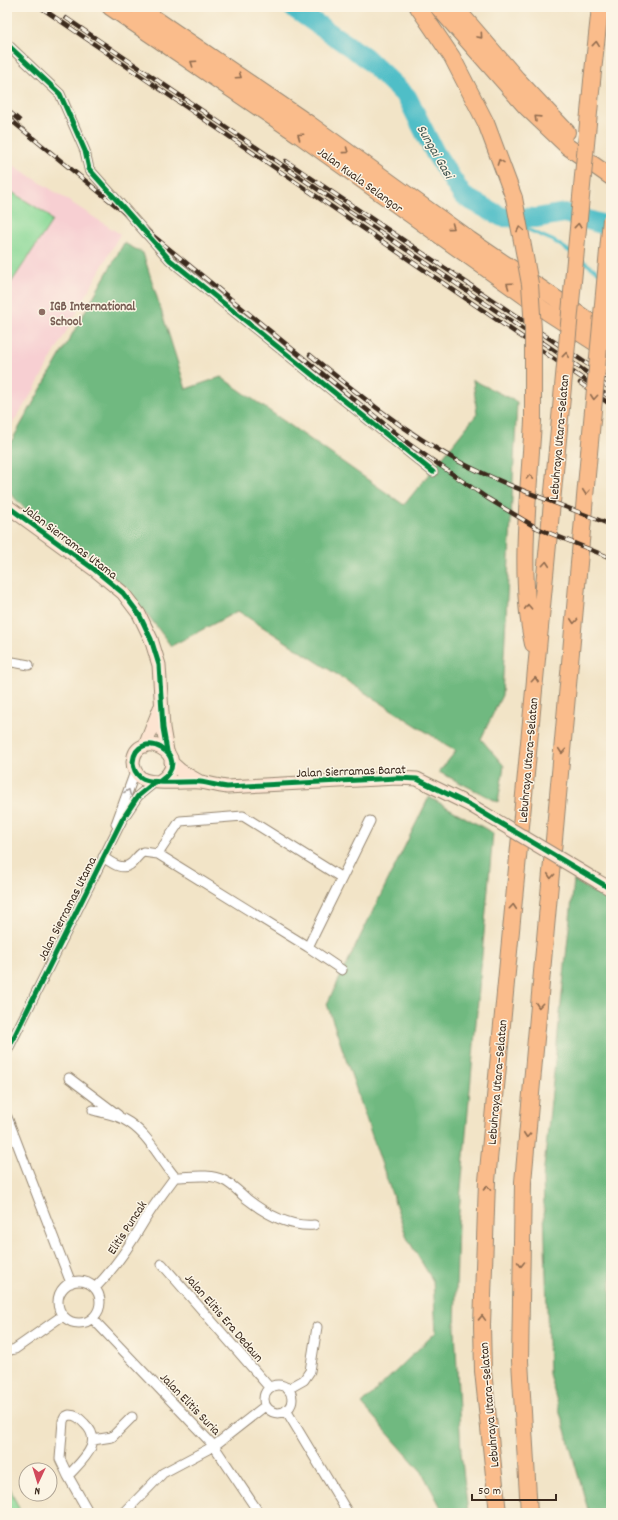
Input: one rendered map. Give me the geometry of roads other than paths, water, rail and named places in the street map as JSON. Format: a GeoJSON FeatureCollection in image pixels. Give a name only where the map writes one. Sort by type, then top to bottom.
{"type":"FeatureCollection","features":[{"type":"Feature","properties":{"kind":"highway","name":"Jalan Kuala Selangor"},"geometry":{"type":"LineString","coordinates":[[110,7],[299,135],[544,310],[611,353]]}},
{"type":"Feature","properties":{"kind":"highway","name":"Jalan Kuala Selangor"},"geometry":{"type":"LineString","coordinates":[[138,7],[308,123],[470,240],[611,336]]}},
{"type":"Feature","properties":{"kind":"highway"},"geometry":{"type":"LineString","coordinates":[[418,7],[452,56],[486,123],[514,198],[530,284],[533,330],[533,421],[526,570],[528,622],[537,659]]}},
{"type":"Feature","properties":{"kind":"highway"},"geometry":{"type":"LineString","coordinates":[[438,7],[526,107],[568,147],[611,177]]}},
{"type":"Feature","properties":{"kind":"highway"},"geometry":{"type":"LineString","coordinates":[[454,7],[517,80],[568,132],[602,162],[611,165]]}},
{"type":"Feature","properties":{"kind":"highway","name":"Lebuhraya Utara–Selatan"},"geometry":{"type":"LineString","coordinates":[[498,1513],[483,1371],[482,1325],[487,1181],[600,7]]}},
{"type":"Feature","properties":{"kind":"highway"},"geometry":{"type":"LineString","coordinates":[[529,1513],[520,1361],[523,1182],[611,219]]}},
{"type":"Feature","properties":{"kind":"street"},"geometry":{"type":"LineString","coordinates":[[7,44],[60,94],[85,151],[88,169],[170,260],[433,472]]}},
{"type":"Feature","properties":{"kind":"street","name":"Jalan Sierramas Utama"},"geometry":{"type":"LineString","coordinates":[[7,506],[100,574],[123,593],[139,614],[151,640],[159,665],[161,706],[169,757]]}},
{"type":"Feature","properties":{"kind":"street"},"geometry":{"type":"LineString","coordinates":[[7,661],[29,665]]}},
{"type":"Feature","properties":{"kind":"street","name":"Jalan Sierramas Utama"},"geometry":{"type":"LineString","coordinates":[[145,746],[161,706]]}},
{"type":"Feature","properties":{"kind":"street"},"geometry":{"type":"LineString","coordinates":[[157,745],[169,757],[168,774],[158,781],[144,781],[136,772],[134,760],[140,749],[145,746],[157,745]]}},
{"type":"Feature","properties":{"kind":"street","name":"Jalan Sierramas Barat"},"geometry":{"type":"LineString","coordinates":[[169,757],[181,771],[200,782]]}},
{"type":"Feature","properties":{"kind":"street","name":"Jalan Sierramas Utama"},"geometry":{"type":"LineString","coordinates":[[112,838],[119,813],[136,772]]}},
{"type":"Feature","properties":{"kind":"street","name":"Jalan Sierramas Barat"},"geometry":{"type":"LineString","coordinates":[[158,781],[200,782],[228,787],[397,778],[417,779],[470,805],[611,889]]}},
{"type":"Feature","properties":{"kind":"street","name":"Jalan Sierramas Utama"},"geometry":{"type":"LineString","coordinates":[[7,1052],[122,820],[138,796],[158,781]]}},
{"type":"Feature","properties":{"kind":"street"},"geometry":{"type":"LineString","coordinates":[[158,854],[180,821],[243,816],[342,878]]}},
{"type":"Feature","properties":{"kind":"street"},"geometry":{"type":"LineString","coordinates":[[308,947],[370,821]]}},
{"type":"Feature","properties":{"kind":"street"},"geometry":{"type":"LineString","coordinates":[[104,857],[119,866],[126,867],[143,852],[149,851],[158,854],[308,947],[342,970]]}},
{"type":"Feature","properties":{"kind":"street"},"geometry":{"type":"LineString","coordinates":[[69,1078],[122,1119],[138,1129],[150,1141],[162,1161],[175,1177],[217,1178],[225,1180],[252,1203],[286,1222],[299,1226],[314,1225]]}},
{"type":"Feature","properties":{"kind":"street"},"geometry":{"type":"LineString","coordinates":[[93,1110],[122,1119]]}},
{"type":"Feature","properties":{"kind":"street"},"geometry":{"type":"LineString","coordinates":[[7,1117],[71,1283]]}},
{"type":"Feature","properties":{"kind":"street","name":"Elitis Puncak"},"geometry":{"type":"LineString","coordinates":[[95,1288],[110,1273],[133,1242],[143,1223],[175,1177]]}},
{"type":"Feature","properties":{"kind":"street","name":"Jalan Elitis Era Dedaun"},"geometry":{"type":"LineString","coordinates":[[162,1264],[269,1387]]}},
{"type":"Feature","properties":{"kind":"street"},"geometry":{"type":"LineString","coordinates":[[84,1282],[95,1288],[101,1300],[100,1307],[93,1319],[87,1322],[74,1323],[62,1316],[58,1304],[58,1297],[65,1286],[71,1283],[84,1282]]}},
{"type":"Feature","properties":{"kind":"street"},"geometry":{"type":"LineString","coordinates":[[7,1351],[15,1349],[62,1316]]}},
{"type":"Feature","properties":{"kind":"street","name":"Jalan Elitis Suria"},"geometry":{"type":"LineString","coordinates":[[93,1319],[214,1446],[259,1513]]}},
{"type":"Feature","properties":{"kind":"street"},"geometry":{"type":"LineString","coordinates":[[288,1389],[304,1380],[310,1371],[317,1327]]}},
{"type":"Feature","properties":{"kind":"street"},"geometry":{"type":"LineString","coordinates":[[281,1385],[288,1389],[292,1402],[286,1410],[282,1412],[273,1412],[265,1406],[263,1398],[269,1387],[281,1385]]}},
{"type":"Feature","properties":{"kind":"street"},"geometry":{"type":"LineString","coordinates":[[124,1513],[163,1473],[214,1446],[265,1406]]}},
{"type":"Feature","properties":{"kind":"street"},"geometry":{"type":"LineString","coordinates":[[286,1410],[348,1513]]}},
{"type":"Feature","properties":{"kind":"street"},"geometry":{"type":"LineString","coordinates":[[68,1476],[91,1451],[93,1440],[91,1430],[78,1417],[69,1415],[65,1417],[60,1459],[68,1476],[89,1513]]}},
{"type":"Feature","properties":{"kind":"street"},"geometry":{"type":"LineString","coordinates":[[93,1440],[112,1437],[132,1417]]}},
{"type":"Feature","properties":{"kind":"waterway","name":"Sungai Gasi"},"geometry":{"type":"LineString","coordinates":[[292,7],[365,57],[407,97],[435,153],[463,196],[502,217],[536,218],[565,213],[611,227]]}},
{"type":"Feature","properties":{"kind":"waterway","name":"Sungai Gasi"},"geometry":{"type":"LineString","coordinates":[[502,217],[513,222]]}},
{"type":"Feature","properties":{"kind":"waterway"},"geometry":{"type":"LineString","coordinates":[[524,228],[554,241],[572,253]]}},
{"type":"Feature","properties":{"kind":"waterway"},"geometry":{"type":"LineString","coordinates":[[580,259],[601,274]]}},
{"type":"Feature","properties":{"kind":"railway"},"geometry":{"type":"LineString","coordinates":[[40,7],[611,398]]}},
{"type":"Feature","properties":{"kind":"railway"},"geometry":{"type":"LineString","coordinates":[[66,18],[611,389]]}},
{"type":"Feature","properties":{"kind":"railway"},"geometry":{"type":"LineString","coordinates":[[7,110],[19,120]]}},
{"type":"Feature","properties":{"kind":"railway"},"geometry":{"type":"LineString","coordinates":[[7,117],[409,444],[487,498],[537,528],[611,558]]}},
{"type":"Feature","properties":{"kind":"railway"},"geometry":{"type":"LineString","coordinates":[[286,161],[611,380]]}},
{"type":"Feature","properties":{"kind":"railway"},"geometry":{"type":"LineString","coordinates":[[310,355],[399,424],[436,449],[456,460],[513,486],[611,525]]}},
{"type":"Feature","properties":{"kind":"railway"},"geometry":{"type":"LineString","coordinates":[[580,383],[611,405]]}},
{"type":"Feature","properties":{"kind":"place","name":"IGB International School"},"geometry":{"type":"Point","coordinates":[42,312]}}]}
